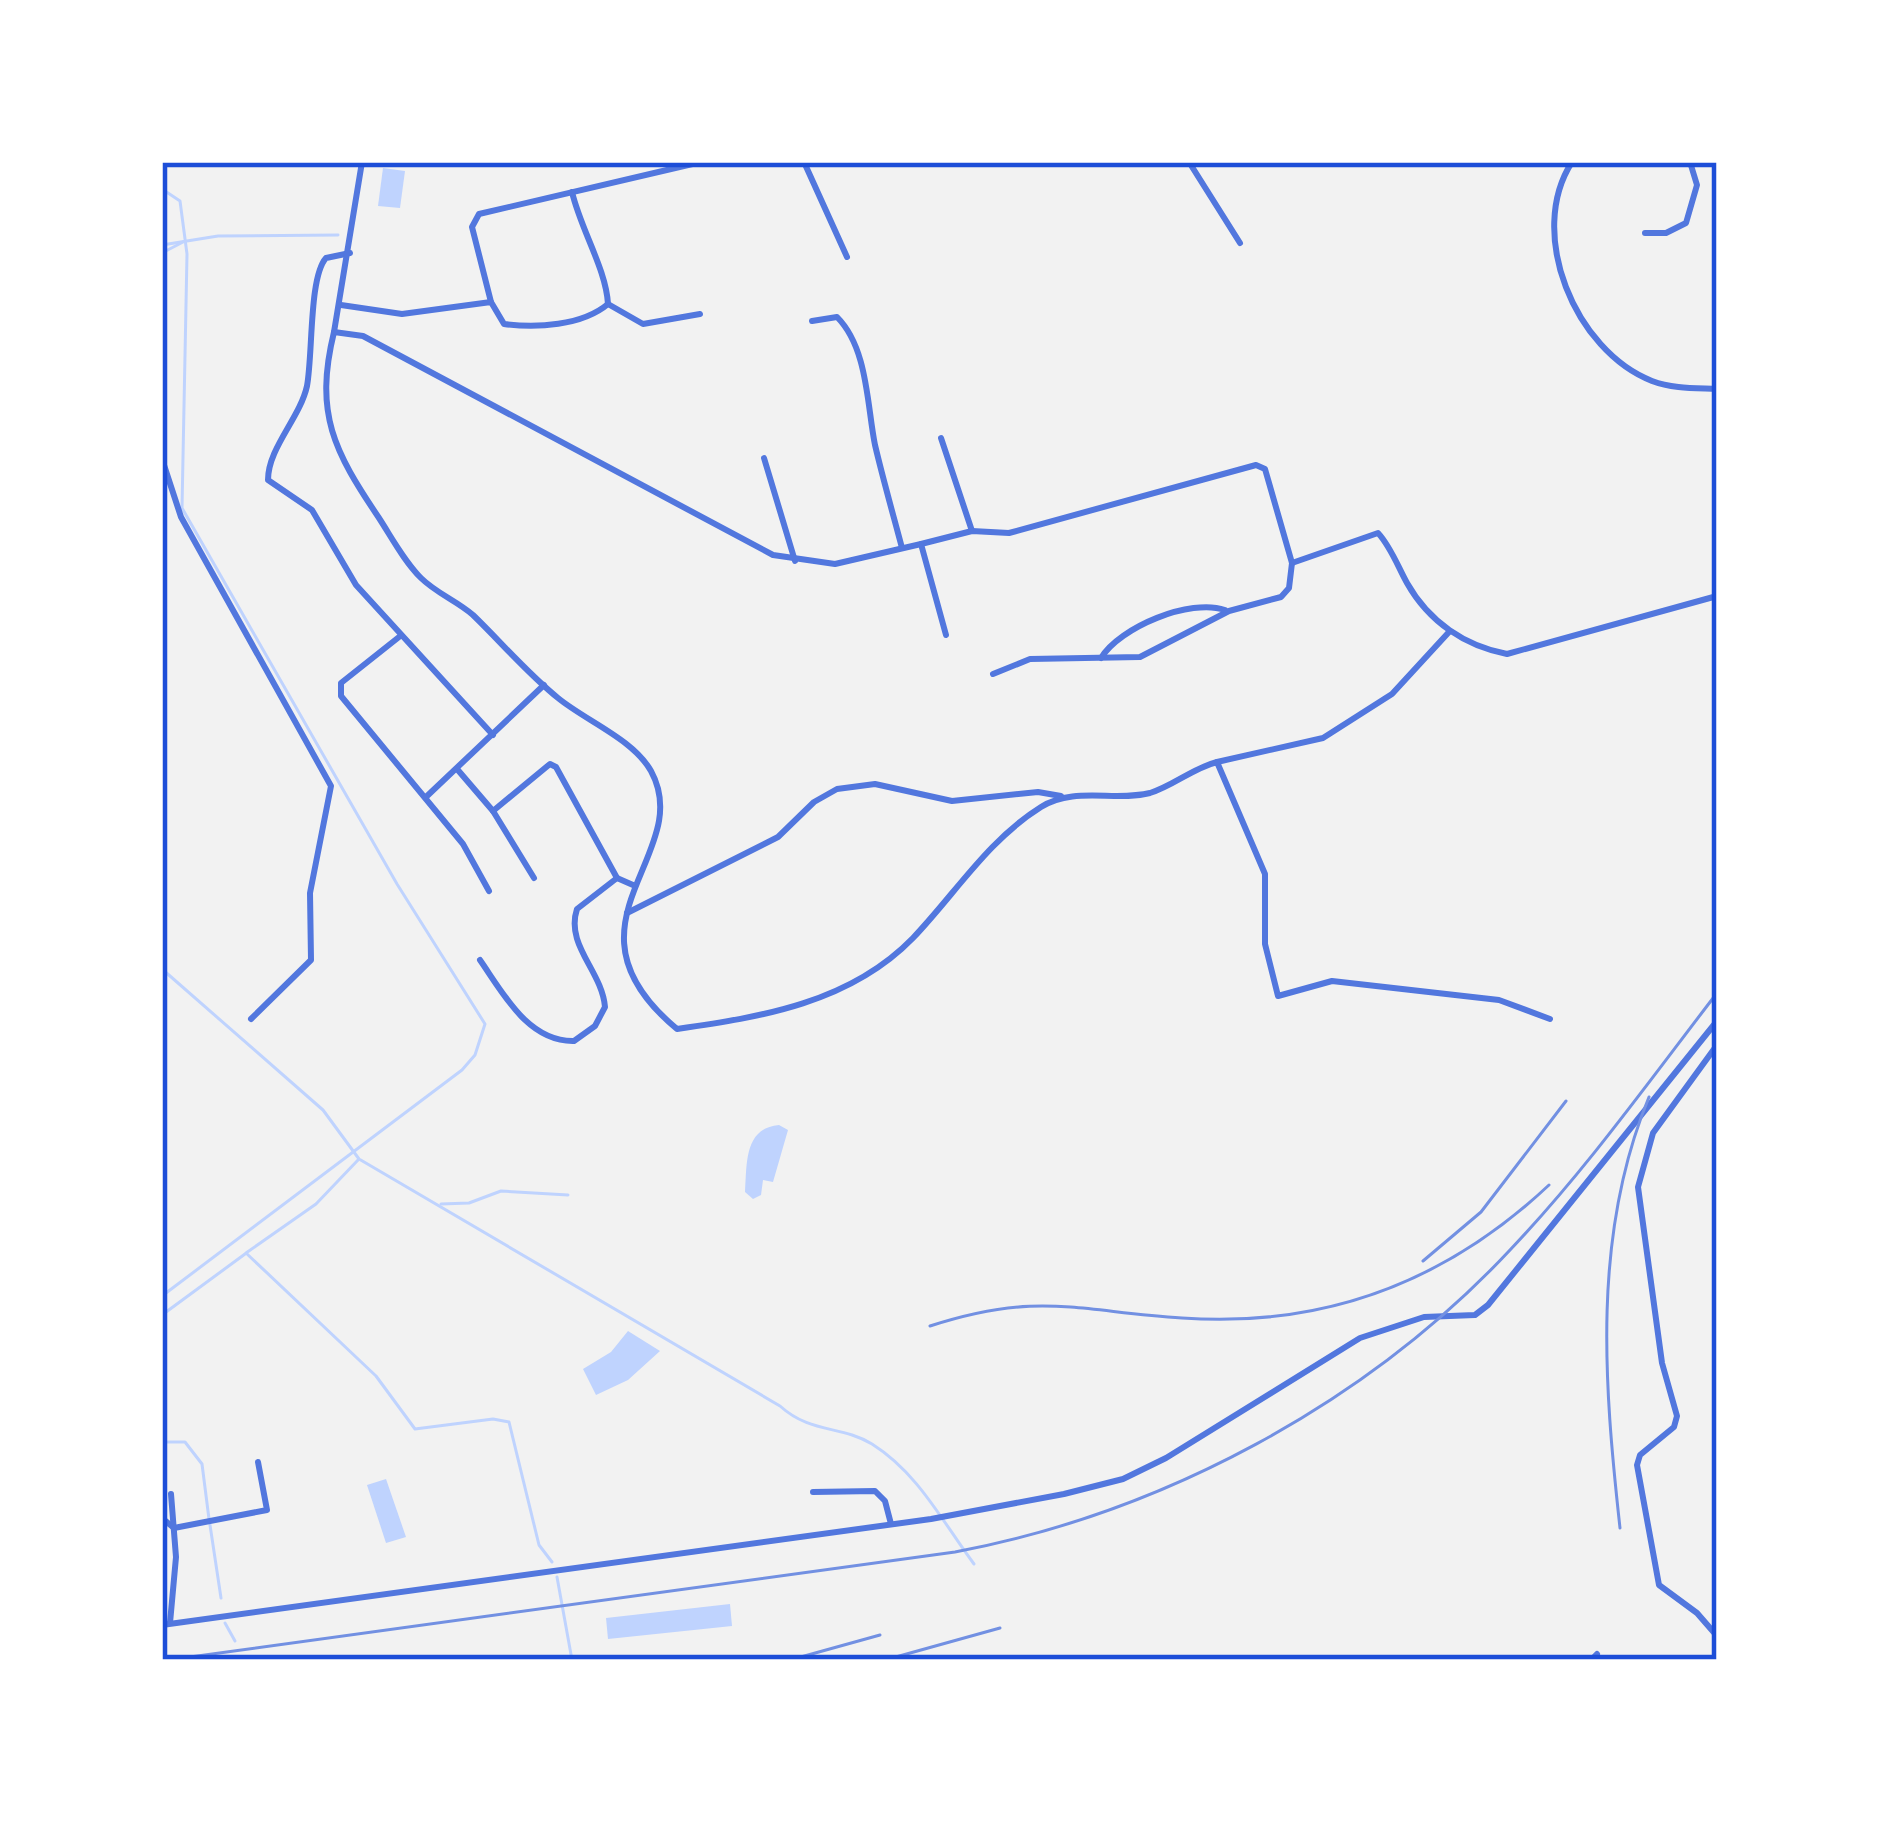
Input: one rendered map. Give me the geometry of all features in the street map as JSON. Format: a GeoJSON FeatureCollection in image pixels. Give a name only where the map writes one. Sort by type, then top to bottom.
{"type":"FeatureCollection","features":[{"type":"Feature","properties":{"kind":"street"},"geometry":{"type":"LineString","coordinates":[[362,162],[341,305],[326,368],[326,412],[340,460],[424,581],[469,612],[544,686],[650,769],[658,812],[623,915],[627,956],[650,1007],[676,1029],[791,1008],[834,993],[880,966],[913,938],[970,868],[1042,806],[1065,797]]}},
{"type":"Feature","properties":{"kind":"street"},"geometry":{"type":"LineString","coordinates":[[608,304],[599,312],[537,328],[504,323],[491,302],[473,220],[572,191],[701,162]]}},
{"type":"Feature","properties":{"kind":"street"},"geometry":{"type":"LineString","coordinates":[[804,162],[847,257]]}},
{"type":"Feature","properties":{"kind":"street"},"geometry":{"type":"LineString","coordinates":[[1189,162],[1240,243]]}},
{"type":"Feature","properties":{"kind":"street"},"geometry":{"type":"LineString","coordinates":[[1573,162],[1560,183],[1551,221],[1563,272],[1589,329],[1614,357],[1643,377],[1670,386],[1717,389]]}},
{"type":"Feature","properties":{"kind":"street"},"geometry":{"type":"LineString","coordinates":[[1645,233],[1666,233],[1687,223],[1697,185],[1690,162]]}},
{"type":"Feature","properties":{"kind":"street"},"geometry":{"type":"LineString","coordinates":[[572,191],[584,238],[607,285],[608,304]]}},
{"type":"Feature","properties":{"kind":"street"},"geometry":{"type":"LineString","coordinates":[[350,253],[326,258],[317,272],[315,337],[305,392],[268,480],[312,510],[356,585],[493,735]]}},
{"type":"Feature","properties":{"kind":"street"},"geometry":{"type":"LineString","coordinates":[[341,305],[402,314],[491,302]]}},
{"type":"Feature","properties":{"kind":"street"},"geometry":{"type":"LineString","coordinates":[[608,304],[643,324],[700,314]]}},
{"type":"Feature","properties":{"kind":"street"},"geometry":{"type":"LineString","coordinates":[[812,321],[837,317],[850,337],[874,413],[874,440],[902,548]]}},
{"type":"Feature","properties":{"kind":"street"},"geometry":{"type":"LineString","coordinates":[[334,332],[363,336],[672,503],[795,561],[835,564],[972,531],[1009,532],[1256,465],[1265,469],[1292,563],[1289,588],[1281,597],[1229,610],[1140,657],[1030,659],[993,674]]}},
{"type":"Feature","properties":{"kind":"street"},"geometry":{"type":"LineString","coordinates":[[941,438],[972,531]]}},
{"type":"Feature","properties":{"kind":"street"},"geometry":{"type":"LineString","coordinates":[[764,458],[795,561]]}},
{"type":"Feature","properties":{"kind":"street"},"geometry":{"type":"LineString","coordinates":[[162,459],[181,518],[331,786],[310,893],[310,961],[251,1018]]}},
{"type":"Feature","properties":{"kind":"street"},"geometry":{"type":"LineString","coordinates":[[1292,563],[1378,533],[1410,590],[1449,632],[1482,649],[1507,654],[1717,596]]}},
{"type":"Feature","properties":{"kind":"street"},"geometry":{"type":"LineString","coordinates":[[921,544],[946,635]]}},
{"type":"Feature","properties":{"kind":"street"},"geometry":{"type":"LineString","coordinates":[[1101,658],[1114,642],[1148,624],[1198,607],[1229,610]]}},
{"type":"Feature","properties":{"kind":"street"},"geometry":{"type":"LineString","coordinates":[[623,915],[778,837],[814,802],[837,789],[875,784],[952,801],[1038,793],[1065,797],[1150,793],[1217,762],[1323,738],[1392,694],[1449,632]]}},
{"type":"Feature","properties":{"kind":"street"},"geometry":{"type":"LineString","coordinates":[[399,637],[340,683],[341,696],[426,797],[489,891]]}},
{"type":"Feature","properties":{"kind":"street"},"geometry":{"type":"LineString","coordinates":[[426,797],[544,686]]}},
{"type":"Feature","properties":{"kind":"street"},"geometry":{"type":"LineString","coordinates":[[1217,762],[1265,874],[1265,944],[1278,995],[1332,981],[1499,1000],[1550,1019]]}},
{"type":"Feature","properties":{"kind":"street"},"geometry":{"type":"LineString","coordinates":[[493,811],[550,764],[556,767],[617,878],[633,885]]}},
{"type":"Feature","properties":{"kind":"street"},"geometry":{"type":"LineString","coordinates":[[457,769],[493,811],[534,878]]}},
{"type":"Feature","properties":{"kind":"street"},"geometry":{"type":"LineString","coordinates":[[480,959],[516,1011],[549,1039],[574,1041],[595,1026],[605,1007],[573,921],[577,909],[617,878]]}},
{"type":"Feature","properties":{"kind":"street"},"geometry":{"type":"LineString","coordinates":[[171,1494],[174,1528],[166,1624],[931,1519],[1123,1479],[1166,1459],[1360,1338],[1424,1317],[1474,1315],[1637,1125],[1717,1022]]}},
{"type":"Feature","properties":{"kind":"street"},"geometry":{"type":"LineString","coordinates":[[1717,1045],[1660,1121],[1638,1187],[1661,1363],[1677,1416],[1674,1427],[1640,1455],[1637,1465],[1659,1586],[1697,1613],[1717,1636]]}},
{"type":"Feature","properties":{"kind":"street"},"geometry":{"type":"LineString","coordinates":[[174,1528],[267,1510],[258,1462]]}},
{"type":"Feature","properties":{"kind":"street"},"geometry":{"type":"LineString","coordinates":[[813,1492],[875,1491],[885,1501],[891,1524]]}},
{"type":"Feature","properties":{"kind":"street"},"geometry":{"type":"LineString","coordinates":[[162,1518],[174,1528]]}},
{"type":"Feature","properties":{"kind":"water"},"geometry":{"type":"Polygon","coordinates":[[[383,168],[405,171],[400,208],[378,206],[383,168]]]}},
{"type":"Feature","properties":{"kind":"water"},"geometry":{"type":"Polygon","coordinates":[[[779,1125],[788,1130],[773,1182],[763,1180],[761,1195],[753,1199],[745,1192],[753,1140],[779,1125]]]}},
{"type":"Feature","properties":{"kind":"water"},"geometry":{"type":"Polygon","coordinates":[[[628,1331],[660,1351],[628,1380],[596,1395],[583,1369],[611,1352],[628,1331]]]}},
{"type":"Feature","properties":{"kind":"water"},"geometry":{"type":"Polygon","coordinates":[[[386,1479],[406,1537],[386,1543],[367,1485],[386,1479]]]}},
{"type":"Feature","properties":{"kind":"water"},"geometry":{"type":"Polygon","coordinates":[[[730,1604],[732,1626],[608,1639],[606,1618],[730,1604]]]}},
{"type":"Feature","properties":{"kind":"waterway"},"geometry":{"type":"LineString","coordinates":[[162,189],[180,201],[187,254],[182,508],[397,884],[485,1024],[475,1055],[462,1070],[162,1296]]}},
{"type":"Feature","properties":{"kind":"waterway"},"geometry":{"type":"LineString","coordinates":[[162,245],[218,236],[338,235]]}},
{"type":"Feature","properties":{"kind":"waterway"},"geometry":{"type":"LineString","coordinates":[[162,253],[183,242]]}},
{"type":"Feature","properties":{"kind":"waterway"},"geometry":{"type":"LineString","coordinates":[[162,969],[323,1110],[359,1159],[792,1415],[872,1444],[916,1483],[974,1564]]}},
{"type":"Feature","properties":{"kind":"waterway"},"geometry":{"type":"LineString","coordinates":[[358,1160],[316,1204],[246,1253],[376,1376],[415,1429],[493,1419],[509,1422],[539,1545],[552,1562]]}},
{"type":"Feature","properties":{"kind":"waterway"},"geometry":{"type":"LineString","coordinates":[[441,1204],[469,1203],[501,1191],[568,1195]]}},
{"type":"Feature","properties":{"kind":"waterway"},"geometry":{"type":"LineString","coordinates":[[162,1315],[245,1254]]}},
{"type":"Feature","properties":{"kind":"waterway"},"geometry":{"type":"LineString","coordinates":[[162,1442],[185,1442],[202,1464],[209,1519]]}},
{"type":"Feature","properties":{"kind":"waterway"},"geometry":{"type":"LineString","coordinates":[[210,1525],[221,1598]]}},
{"type":"Feature","properties":{"kind":"waterway"},"geometry":{"type":"LineString","coordinates":[[557,1577],[572,1660]]}},
{"type":"Feature","properties":{"kind":"waterway"},"geometry":{"type":"LineString","coordinates":[[225,1623],[235,1641]]}},
{"type":"Feature","properties":{"kind":"railway"},"geometry":{"type":"LineString","coordinates":[[168,1660],[955,1552],[1109,1510],[1184,1480],[1326,1403],[1453,1306],[1565,1188],[1717,993]]}},
{"type":"Feature","properties":{"kind":"railway"},"geometry":{"type":"LineString","coordinates":[[1620,1528],[1607,1310],[1618,1202],[1649,1097]]}},
{"type":"Feature","properties":{"kind":"railway"},"geometry":{"type":"LineString","coordinates":[[1423,1261],[1481,1212],[1566,1101]]}},
{"type":"Feature","properties":{"kind":"railway"},"geometry":{"type":"LineString","coordinates":[[930,1326],[1029,1306],[1234,1319],[1334,1306],[1425,1272],[1469,1248],[1549,1185]]}},
{"type":"Feature","properties":{"kind":"railway"},"geometry":{"type":"LineString","coordinates":[[885,1660],[1000,1628]]}},
{"type":"Feature","properties":{"kind":"railway"},"geometry":{"type":"LineString","coordinates":[[790,1660],[880,1635]]}}]}
